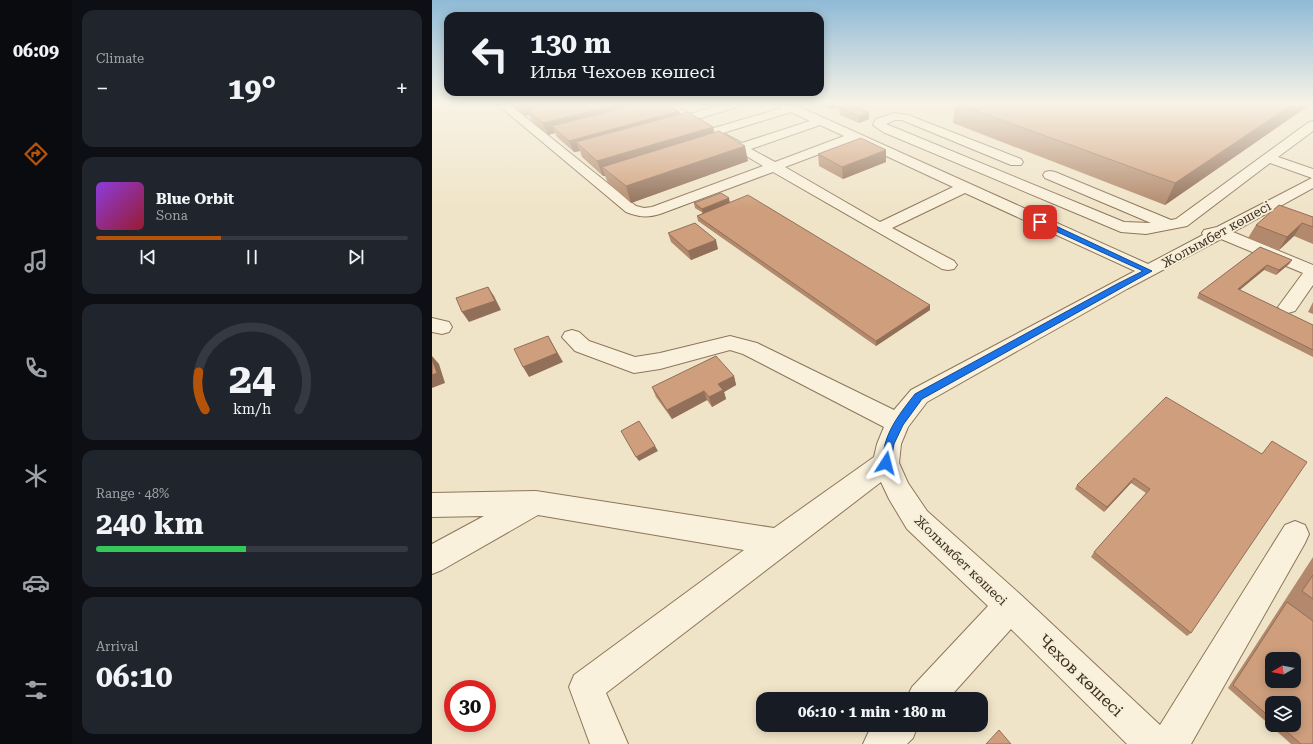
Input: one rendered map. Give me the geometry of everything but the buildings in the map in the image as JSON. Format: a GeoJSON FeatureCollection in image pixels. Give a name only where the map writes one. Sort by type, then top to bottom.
{"type":"FeatureCollection","features":[{"type":"Feature","properties":{"kind":"street"},"geometry":{"type":"LineString","coordinates":[[545,139],[631,209],[642,213],[655,211],[774,166],[855,139]]}},
{"type":"Feature","properties":{"kind":"street"},"geometry":{"type":"LineString","coordinates":[[713,139],[734,145],[774,166],[880,228],[948,265]]}},
{"type":"Feature","properties":{"kind":"street"},"geometry":{"type":"LineString","coordinates":[[734,145],[757,139]]}},
{"type":"Feature","properties":{"kind":"street"},"geometry":{"type":"LineString","coordinates":[[859,139],[1149,271]]}},
{"type":"Feature","properties":{"kind":"street"},"geometry":{"type":"LineString","coordinates":[[910,139],[1121,228],[1146,229],[1181,223],[1276,160],[1302,139]]}},
{"type":"Feature","properties":{"kind":"street"},"geometry":{"type":"LineString","coordinates":[[958,139],[1016,162]]}},
{"type":"Feature","properties":{"kind":"street"},"geometry":{"type":"LineString","coordinates":[[568,158],[583,154]]}},
{"type":"Feature","properties":{"kind":"street"},"geometry":{"type":"LineString","coordinates":[[1276,160],[1295,155]]}},
{"type":"Feature","properties":{"kind":"street"},"geometry":{"type":"LineString","coordinates":[[1276,160],[1313,174]]}},
{"type":"Feature","properties":{"kind":"street"},"geometry":{"type":"LineString","coordinates":[[1050,175],[1190,235]]}},
{"type":"Feature","properties":{"kind":"street"},"geometry":{"type":"LineString","coordinates":[[598,183],[612,178]]}},
{"type":"Feature","properties":{"kind":"street","name":"Жолымбет көшесі"},"geometry":{"type":"LineString","coordinates":[[930,692],[1010,606],[917,520],[898,491],[886,463],[889,444],[898,423],[919,396],[1120,285],[1149,271],[1218,232],[1313,182]]}},
{"type":"Feature","properties":{"kind":"street"},"geometry":{"type":"LineString","coordinates":[[880,228],[965,187]]}},
{"type":"Feature","properties":{"kind":"street"},"geometry":{"type":"LineString","coordinates":[[1265,208],[1285,215]]}},
{"type":"Feature","properties":{"kind":"street"},"geometry":{"type":"LineString","coordinates":[[1040,222],[1094,234],[1130,239],[1218,232],[1313,272],[1288,307]]}},
{"type":"Feature","properties":{"kind":"street"},"geometry":{"type":"LineString","coordinates":[[572,337],[582,346],[634,365],[660,361],[730,343],[750,348],[898,423]]}},
{"type":"Feature","properties":{"kind":"street"},"geometry":{"type":"LineString","coordinates":[[609,744],[586,687],[778,542],[886,463]]}},
{"type":"Feature","properties":{"kind":"street"},"geometry":{"type":"LineString","coordinates":[[432,505],[536,503],[778,542]]}},
{"type":"Feature","properties":{"kind":"street"},"geometry":{"type":"LineString","coordinates":[[432,560],[536,503]]}},
{"type":"Feature","properties":{"kind":"street"},"geometry":{"type":"LineString","coordinates":[[1170,744],[1295,534]]}},
{"type":"Feature","properties":{"kind":"street","name":"Чехов көшесі"},"geometry":{"type":"LineString","coordinates":[[1010,606],[1153,744]]}},
{"type":"Feature","properties":{"kind":"street"},"geometry":{"type":"LineString","coordinates":[[882,744],[893,732]]}},
{"type":"Feature","properties":{"kind":"route"},"geometry":{"type":"LineString","coordinates":[[886,463],[889,444],[898,423],[919,396],[1120,285],[1149,271],[1040,222]]}}]}
